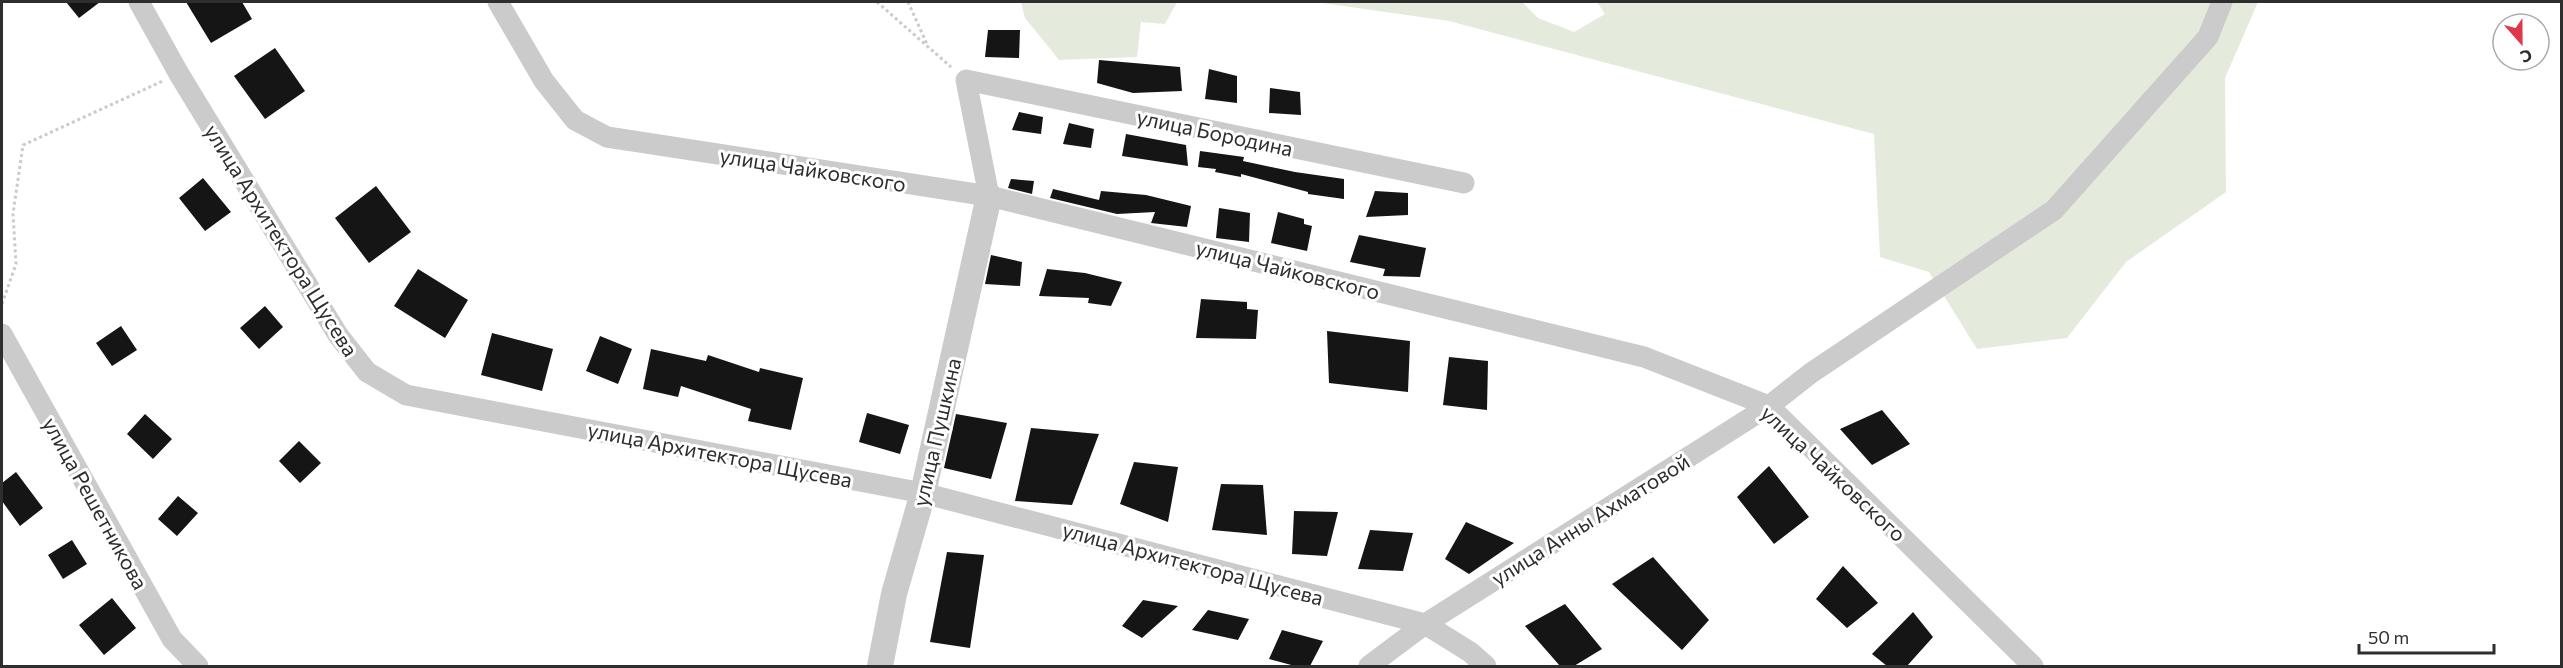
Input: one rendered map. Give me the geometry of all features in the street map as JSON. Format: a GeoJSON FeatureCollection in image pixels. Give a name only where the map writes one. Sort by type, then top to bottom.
{"type":"FeatureCollection","features":[{"type":"Feature","properties":{"kind":"street","name":"улица Архитектора Щусева"},"geometry":{"type":"LineString","coordinates":[[139,2],[179,74],[338,335],[367,372],[406,395],[923,493],[1425,624],[1470,652],[1486,666]]}},
{"type":"Feature","properties":{"kind":"street","name":"улица Чайковского"},"geometry":{"type":"LineString","coordinates":[[498,2],[544,81],[575,120],[608,137],[988,196],[1644,357],[1769,406],[2033,666]]}},
{"type":"Feature","properties":{"kind":"street","name":"улица Анны Ахматовой"},"geometry":{"type":"LineString","coordinates":[[1369,666],[1425,624],[1769,406],[1811,373],[2054,210],[2208,37],[2222,2]]}},
{"type":"Feature","properties":{"kind":"street"},"geometry":{"type":"LineString","coordinates":[[966,80],[988,196]]}},
{"type":"Feature","properties":{"kind":"street","name":"улица Бородина"},"geometry":{"type":"LineString","coordinates":[[966,80],[1464,183]]}},
{"type":"Feature","properties":{"kind":"street","name":"улица Пушкина"},"geometry":{"type":"LineString","coordinates":[[880,666],[894,594],[923,493],[988,196]]}},
{"type":"Feature","properties":{"kind":"street","name":"улица Решетникова"},"geometry":{"type":"LineString","coordinates":[[2,334],[172,639],[198,666]]}},
{"type":"Feature","properties":{"kind":"street"},"geometry":{"type":"LineString","coordinates":[[172,639],[176,666]]}},
{"type":"Feature","properties":{"kind":"path"},"geometry":{"type":"LineString","coordinates":[[877,2],[966,80]]}},
{"type":"Feature","properties":{"kind":"path"},"geometry":{"type":"LineString","coordinates":[[908,2],[928,46]]}},
{"type":"Feature","properties":{"kind":"path"},"geometry":{"type":"LineString","coordinates":[[2,304],[16,264],[13,214],[23,146],[179,74]]}},
{"type":"Feature","properties":{"kind":"green space"},"geometry":{"type":"Polygon","coordinates":[[[1021,2],[1177,2],[1165,24],[1141,22],[1137,57],[1059,60],[1025,18],[1021,2]]]}},
{"type":"Feature","properties":{"kind":"green space"},"geometry":{"type":"Polygon","coordinates":[[[1315,2],[1522,2],[1538,18],[1574,32],[1605,14],[1597,2],[2258,2],[2225,78],[2226,192],[2126,262],[2067,338],[1977,349],[1929,272],[1880,257],[1874,134],[1449,21],[1315,2]]]}},
{"type":"Feature","properties":{"kind":"building"},"geometry":{"type":"Polygon","coordinates":[[[66,2],[100,2],[79,18],[66,2]]]}},
{"type":"Feature","properties":{"kind":"building"},"geometry":{"type":"Polygon","coordinates":[[[186,2],[242,2],[252,19],[211,43],[186,2]]]}},
{"type":"Feature","properties":{"kind":"building"},"geometry":{"type":"Polygon","coordinates":[[[988,30],[1020,30],[1019,58],[985,57],[988,30]]]}},
{"type":"Feature","properties":{"kind":"building"},"geometry":{"type":"Polygon","coordinates":[[[275,48],[305,91],[265,119],[234,76],[275,48]]]}},
{"type":"Feature","properties":{"kind":"building"},"geometry":{"type":"Polygon","coordinates":[[[1099,60],[1180,67],[1182,91],[1133,93],[1097,83],[1099,60]]]}},
{"type":"Feature","properties":{"kind":"building"},"geometry":{"type":"Polygon","coordinates":[[[1209,69],[1237,76],[1237,103],[1205,99],[1209,69]]]}},
{"type":"Feature","properties":{"kind":"building"},"geometry":{"type":"Polygon","coordinates":[[[1270,88],[1300,92],[1301,115],[1269,113],[1270,88]]]}},
{"type":"Feature","properties":{"kind":"building"},"geometry":{"type":"Polygon","coordinates":[[[1019,112],[1043,117],[1041,134],[1012,130],[1019,112]]]}},
{"type":"Feature","properties":{"kind":"building"},"geometry":{"type":"Polygon","coordinates":[[[1069,123],[1094,129],[1091,148],[1063,144],[1069,123]]]}},
{"type":"Feature","properties":{"kind":"building"},"geometry":{"type":"Polygon","coordinates":[[[1126,134],[1186,145],[1188,166],[1122,156],[1126,134]]]}},
{"type":"Feature","properties":{"kind":"building"},"geometry":{"type":"Polygon","coordinates":[[[1200,151],[1244,157],[1243,161],[1344,179],[1344,199],[1308,194],[1308,192],[1241,174],[1241,177],[1215,172],[1216,169],[1198,167],[1200,151]]]}},
{"type":"Feature","properties":{"kind":"building"},"geometry":{"type":"Polygon","coordinates":[[[203,178],[231,212],[205,231],[179,198],[203,178]]]}},
{"type":"Feature","properties":{"kind":"building"},"geometry":{"type":"Polygon","coordinates":[[[1011,179],[1034,181],[1032,194],[1008,188],[1011,179]]]}},
{"type":"Feature","properties":{"kind":"building"},"geometry":{"type":"Polygon","coordinates":[[[376,186],[411,232],[369,263],[335,218],[376,186]]]}},
{"type":"Feature","properties":{"kind":"building"},"geometry":{"type":"Polygon","coordinates":[[[1053,189],[1099,200],[1101,191],[1146,195],[1191,206],[1187,227],[1151,223],[1155,212],[1117,214],[1050,198],[1053,189]]]}},
{"type":"Feature","properties":{"kind":"building"},"geometry":{"type":"Polygon","coordinates":[[[1375,191],[1408,193],[1408,215],[1366,217],[1375,191]]]}},
{"type":"Feature","properties":{"kind":"building"},"geometry":{"type":"Polygon","coordinates":[[[1219,208],[1250,213],[1249,242],[1216,238],[1219,208]]]}},
{"type":"Feature","properties":{"kind":"building"},"geometry":{"type":"Polygon","coordinates":[[[1278,212],[1304,219],[1304,224],[1312,226],[1307,251],[1271,243],[1278,212]]]}},
{"type":"Feature","properties":{"kind":"building"},"geometry":{"type":"Polygon","coordinates":[[[1359,235],[1426,248],[1420,277],[1383,276],[1385,269],[1350,262],[1359,235]]]}},
{"type":"Feature","properties":{"kind":"building"},"geometry":{"type":"Polygon","coordinates":[[[991,255],[1022,262],[1020,286],[985,284],[991,255]]]}},
{"type":"Feature","properties":{"kind":"building"},"geometry":{"type":"Polygon","coordinates":[[[418,269],[468,300],[445,338],[394,306],[418,269]]]}},
{"type":"Feature","properties":{"kind":"building"},"geometry":{"type":"Polygon","coordinates":[[[1047,269],[1085,273],[1122,282],[1111,306],[1088,303],[1089,298],[1039,296],[1047,269]]]}},
{"type":"Feature","properties":{"kind":"building"},"geometry":{"type":"Polygon","coordinates":[[[1201,299],[1247,302],[1247,309],[1258,310],[1256,339],[1196,338],[1201,299]]]}},
{"type":"Feature","properties":{"kind":"building"},"geometry":{"type":"Polygon","coordinates":[[[265,306],[283,327],[259,349],[240,328],[265,306]]]}},
{"type":"Feature","properties":{"kind":"building"},"geometry":{"type":"Polygon","coordinates":[[[121,326],[137,350],[112,366],[96,343],[121,326]]]}},
{"type":"Feature","properties":{"kind":"building"},"geometry":{"type":"Polygon","coordinates":[[[1327,331],[1410,341],[1408,392],[1329,383],[1327,331]]]}},
{"type":"Feature","properties":{"kind":"building"},"geometry":{"type":"Polygon","coordinates":[[[492,333],[553,349],[542,391],[481,375],[492,333]]]}},
{"type":"Feature","properties":{"kind":"building"},"geometry":{"type":"Polygon","coordinates":[[[600,336],[632,349],[618,384],[586,371],[600,336]]]}},
{"type":"Feature","properties":{"kind":"building"},"geometry":{"type":"Polygon","coordinates":[[[651,349],[706,361],[708,355],[759,372],[760,368],[803,378],[791,430],[748,421],[751,409],[681,386],[678,397],[643,389],[651,349]]]}},
{"type":"Feature","properties":{"kind":"building"},"geometry":{"type":"Polygon","coordinates":[[[1449,357],[1488,361],[1487,410],[1443,405],[1449,357]]]}},
{"type":"Feature","properties":{"kind":"building"},"geometry":{"type":"Polygon","coordinates":[[[1882,410],[1910,444],[1872,465],[1840,429],[1882,410]]]}},
{"type":"Feature","properties":{"kind":"building"},"geometry":{"type":"Polygon","coordinates":[[[867,413],[909,425],[900,454],[859,442],[867,413]]]}},
{"type":"Feature","properties":{"kind":"building"},"geometry":{"type":"Polygon","coordinates":[[[145,414],[172,439],[153,459],[127,434],[145,414]]]}},
{"type":"Feature","properties":{"kind":"building"},"geometry":{"type":"Polygon","coordinates":[[[956,414],[1007,423],[991,479],[944,468],[956,414]]]}},
{"type":"Feature","properties":{"kind":"building"},"geometry":{"type":"Polygon","coordinates":[[[1031,428],[1099,434],[1072,505],[1015,501],[1031,428]]]}},
{"type":"Feature","properties":{"kind":"building"},"geometry":{"type":"Polygon","coordinates":[[[299,441],[321,463],[300,483],[279,461],[299,441]]]}},
{"type":"Feature","properties":{"kind":"building"},"geometry":{"type":"Polygon","coordinates":[[[1134,462],[1178,467],[1168,522],[1120,504],[1134,462]]]}},
{"type":"Feature","properties":{"kind":"building"},"geometry":{"type":"Polygon","coordinates":[[[1769,466],[1809,517],[1774,544],[1737,497],[1769,466]]]}},
{"type":"Feature","properties":{"kind":"building"},"geometry":{"type":"Polygon","coordinates":[[[16,472],[43,508],[20,526],[2,501],[2,483],[16,472]]]}},
{"type":"Feature","properties":{"kind":"building"},"geometry":{"type":"Polygon","coordinates":[[[1221,484],[1263,485],[1267,535],[1212,530],[1221,484]]]}},
{"type":"Feature","properties":{"kind":"building"},"geometry":{"type":"Polygon","coordinates":[[[178,496],[198,513],[177,536],[158,519],[178,496]]]}},
{"type":"Feature","properties":{"kind":"building"},"geometry":{"type":"Polygon","coordinates":[[[1294,511],[1338,512],[1327,556],[1292,554],[1294,511]]]}},
{"type":"Feature","properties":{"kind":"building"},"geometry":{"type":"Polygon","coordinates":[[[1466,522],[1514,543],[1469,574],[1445,559],[1466,522]]]}},
{"type":"Feature","properties":{"kind":"building"},"geometry":{"type":"Polygon","coordinates":[[[1370,530],[1413,533],[1403,571],[1358,569],[1370,530]]]}},
{"type":"Feature","properties":{"kind":"building"},"geometry":{"type":"Polygon","coordinates":[[[72,540],[87,564],[63,579],[48,555],[72,540]]]}},
{"type":"Feature","properties":{"kind":"building"},"geometry":{"type":"Polygon","coordinates":[[[947,552],[984,555],[970,648],[930,642],[947,552]]]}},
{"type":"Feature","properties":{"kind":"building"},"geometry":{"type":"Polygon","coordinates":[[[1653,557],[1709,620],[1682,650],[1612,584],[1653,557]]]}},
{"type":"Feature","properties":{"kind":"building"},"geometry":{"type":"Polygon","coordinates":[[[1843,566],[1878,603],[1847,628],[1816,599],[1843,566]]]}},
{"type":"Feature","properties":{"kind":"building"},"geometry":{"type":"Polygon","coordinates":[[[112,598],[136,628],[104,655],[79,625],[112,598]]]}},
{"type":"Feature","properties":{"kind":"building"},"geometry":{"type":"Polygon","coordinates":[[[1143,600],[1178,606],[1142,638],[1122,626],[1143,600]]]}},
{"type":"Feature","properties":{"kind":"building"},"geometry":{"type":"Polygon","coordinates":[[[1565,604],[1602,649],[1574,666],[1560,666],[1525,626],[1565,604]]]}},
{"type":"Feature","properties":{"kind":"building"},"geometry":{"type":"Polygon","coordinates":[[[1208,610],[1249,619],[1238,640],[1192,630],[1208,610]]]}},
{"type":"Feature","properties":{"kind":"building"},"geometry":{"type":"Polygon","coordinates":[[[1913,612],[1933,637],[1907,666],[1887,666],[1872,654],[1913,612]]]}},
{"type":"Feature","properties":{"kind":"building"},"geometry":{"type":"Polygon","coordinates":[[[1282,630],[1323,641],[1310,666],[1295,666],[1269,659],[1282,630]]]}}]}
